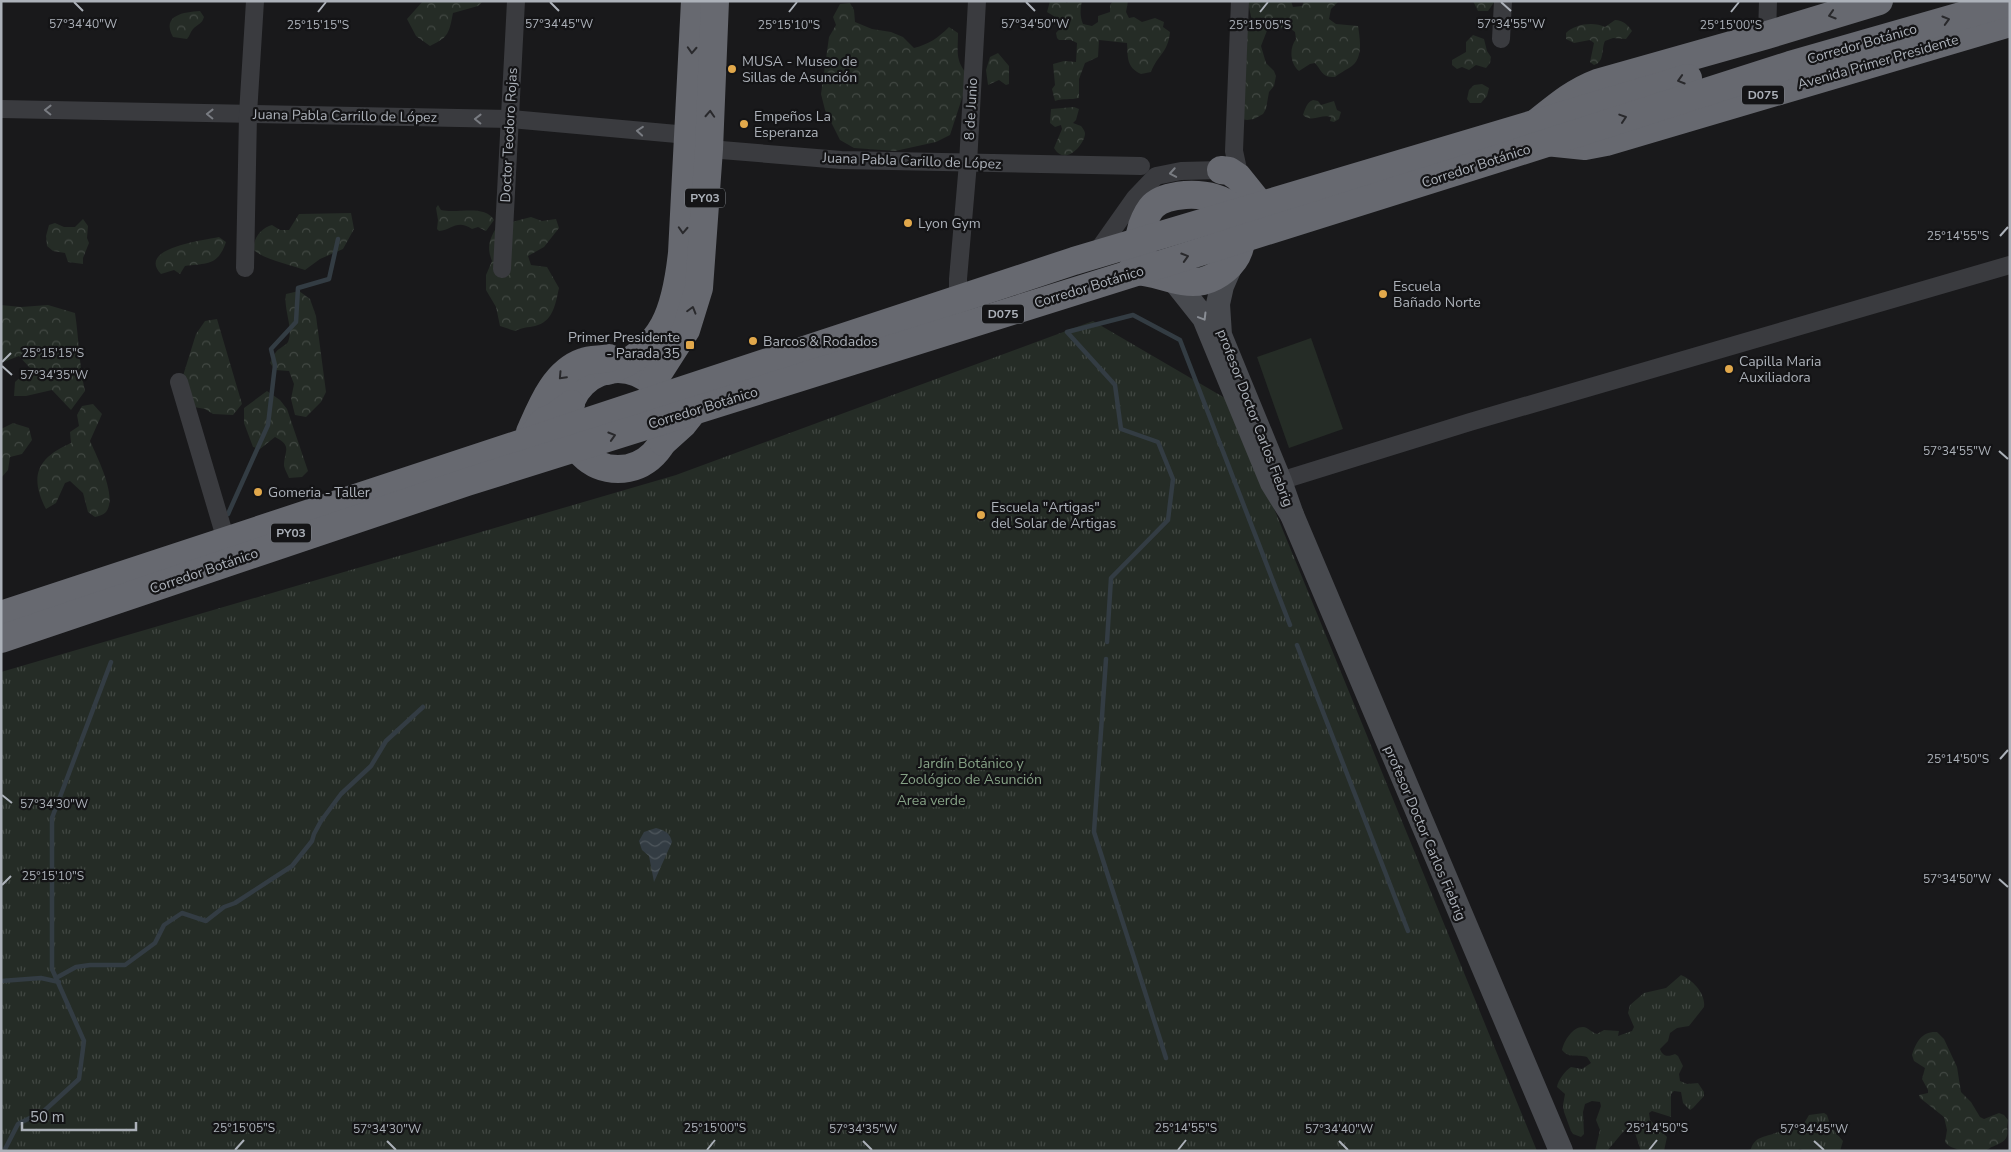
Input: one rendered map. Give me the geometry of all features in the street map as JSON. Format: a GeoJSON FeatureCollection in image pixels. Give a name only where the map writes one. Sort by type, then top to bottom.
{"type":"FeatureCollection","features":[{"type":"Feature","properties":{"kind":"highway","name":"PY03"},"geometry":{"type":"LineString","coordinates":[[607,371],[636,372],[654,384],[686,330],[699,288],[695,1]]}},
{"type":"Feature","properties":{"kind":"highway","name":"PY03"},"geometry":{"type":"LineString","coordinates":[[663,442],[645,462],[626,469],[605,468],[595,464],[584,455],[573,440],[569,428],[569,416],[571,404],[585,382],[621,366],[646,349],[662,331],[671,313],[678,289],[715,1]]}},
{"type":"Feature","properties":{"kind":"highway","name":"Avenida Primer Presidente"},"geometry":{"type":"LineString","coordinates":[[1512,142],[1568,97],[1582,88],[1597,82],[1767,35],[1879,1]]}},
{"type":"Feature","properties":{"kind":"highway","name":"Corredor Botánico"},"geometry":{"type":"LineString","coordinates":[[1,615],[1074,261],[1946,1]]}},
{"type":"Feature","properties":{"kind":"highway","name":"Corredor Botánico"},"geometry":{"type":"LineString","coordinates":[[1,639],[467,482],[1497,159],[1790,65],[2010,2]]}},
{"type":"Feature","properties":{"kind":"highway","name":"Avenida Primer Presidente"},"geometry":{"type":"LineString","coordinates":[[663,442],[706,399],[724,390],[1090,273],[1145,271],[1190,282],[1203,280],[1224,271],[1270,217],[1512,142],[1534,141],[1585,146],[1606,142],[2010,23]]}},
{"type":"Feature","properties":{"kind":"highway"},"geometry":{"type":"LineString","coordinates":[[1232,167],[1270,217]]}},
{"type":"Feature","properties":{"kind":"highway","name":"D075"},"geometry":{"type":"LineString","coordinates":[[654,384],[723,384],[958,306],[1086,266],[1103,255],[1153,206],[1167,198],[1194,195],[1209,196],[1270,217]]}},
{"type":"Feature","properties":{"kind":"highway"},"geometry":{"type":"LineString","coordinates":[[1226,203],[1239,215],[1243,226],[1241,245],[1235,259]]}},
{"type":"Feature","properties":{"kind":"highway"},"geometry":{"type":"LineString","coordinates":[[1153,206],[1145,217],[1139,234],[1139,247],[1148,264],[1169,277]]}},
{"type":"Feature","properties":{"kind":"highway"},"geometry":{"type":"LineString","coordinates":[[522,448],[542,405],[554,386],[568,370],[582,362],[619,356],[635,347],[657,325],[678,289]]}},
{"type":"Feature","properties":{"kind":"highway"},"geometry":{"type":"LineString","coordinates":[[654,384],[666,405],[668,416],[663,442]]}},
{"type":"Feature","properties":{"kind":"highway","name":"PY03"},"geometry":{"type":"LineString","coordinates":[[1,623],[522,448],[544,421],[554,417],[571,404]]}},
{"type":"Feature","properties":{"kind":"highway","name":"PY03"},"geometry":{"type":"LineString","coordinates":[[1,632],[230,555],[422,487],[525,456],[562,452],[584,455]]}},
{"type":"Feature","properties":{"kind":"street"},"geometry":{"type":"LineString","coordinates":[[245,268],[248,114],[255,1]]}},
{"type":"Feature","properties":{"kind":"street","name":"Doctor Teodoro Rojas"},"geometry":{"type":"LineString","coordinates":[[502,269],[516,1]]}},
{"type":"Feature","properties":{"kind":"street","name":"8 de Junio"},"geometry":{"type":"LineString","coordinates":[[958,306],[958,279],[968,163],[977,1]]}},
{"type":"Feature","properties":{"kind":"street"},"geometry":{"type":"LineString","coordinates":[[1232,167],[1240,1]]}},
{"type":"Feature","properties":{"kind":"street"},"geometry":{"type":"LineString","coordinates":[[1501,39],[1503,1]]}},
{"type":"Feature","properties":{"kind":"street"},"geometry":{"type":"LineString","coordinates":[[1767,35],[1768,1]]}},
{"type":"Feature","properties":{"kind":"street","name":"Juana Pabla Carrillo de López"},"geometry":{"type":"LineString","coordinates":[[1,110],[511,119],[698,142]]}},
{"type":"Feature","properties":{"kind":"street","name":"Juana Pabla Carillo de López"},"geometry":{"type":"LineString","coordinates":[[698,142],[841,160],[1141,166]]}},
{"type":"Feature","properties":{"kind":"street"},"geometry":{"type":"LineString","coordinates":[[1194,195],[1232,167]]}},
{"type":"Feature","properties":{"kind":"street"},"geometry":{"type":"LineString","coordinates":[[1086,266],[1114,230],[1135,198],[1156,176],[1181,171],[1232,167]]}},
{"type":"Feature","properties":{"kind":"street","name":"profesor Doctor Carlos Fiebrig"},"geometry":{"type":"LineString","coordinates":[[1235,259],[1222,286],[1218,304],[1220,335],[1292,515],[1561,1151]]}},
{"type":"Feature","properties":{"kind":"street"},"geometry":{"type":"LineString","coordinates":[[1280,481],[1470,422],[2010,265]]}},
{"type":"Feature","properties":{"kind":"street","name":"profesor Doctor Carlos Fiebrig"},"geometry":{"type":"LineString","coordinates":[[1169,277],[1193,302],[1207,325],[1272,483],[1292,515]]}},
{"type":"Feature","properties":{"kind":"street"},"geometry":{"type":"LineString","coordinates":[[179,382],[228,547]]}},
{"type":"Feature","properties":{"kind":"green space"},"geometry":{"type":"Polygon","coordinates":[[[423,1],[483,1],[478,6],[453,13],[445,37],[430,46],[416,36],[407,19],[423,1]]]}},
{"type":"Feature","properties":{"kind":"green space"},"geometry":{"type":"Polygon","coordinates":[[[1050,1],[1065,1],[1067,3],[1068,1],[1082,1],[1081,19],[1083,24],[1092,26],[1098,22],[1098,16],[1110,12],[1110,5],[1113,1],[1128,1],[1126,12],[1129,18],[1134,17],[1142,22],[1155,18],[1164,22],[1163,27],[1170,32],[1167,45],[1151,72],[1141,74],[1130,65],[1127,43],[1099,40],[1098,57],[1085,63],[1079,79],[1079,98],[1055,101],[1052,89],[1055,85],[1053,64],[1064,61],[1076,62],[1077,43],[1057,38],[1056,33],[1063,25],[1062,21],[1047,12],[1050,1]]]}},
{"type":"Feature","properties":{"kind":"green space"},"geometry":{"type":"Polygon","coordinates":[[[1249,1],[1291,1],[1293,7],[1302,6],[1304,1],[1339,1],[1331,9],[1329,19],[1336,24],[1358,26],[1360,49],[1357,60],[1335,77],[1325,75],[1315,63],[1299,71],[1292,60],[1292,47],[1296,39],[1295,32],[1291,29],[1268,28],[1261,46],[1266,63],[1276,76],[1274,86],[1269,92],[1266,109],[1263,114],[1254,119],[1241,119],[1247,25],[1252,21],[1249,1]]]}},
{"type":"Feature","properties":{"kind":"green space"},"geometry":{"type":"Polygon","coordinates":[[[1473,1],[1495,1],[1488,11],[1478,11],[1473,1]]]}},
{"type":"Feature","properties":{"kind":"green space"},"geometry":{"type":"Polygon","coordinates":[[[850,3],[854,10],[855,22],[872,29],[891,32],[903,37],[914,48],[933,40],[949,27],[958,33],[959,60],[967,74],[966,86],[950,135],[936,142],[895,151],[854,148],[840,140],[825,110],[821,94],[829,37],[836,25],[833,17],[840,4],[850,3]]]}},
{"type":"Feature","properties":{"kind":"green space"},"geometry":{"type":"Polygon","coordinates":[[[200,11],[204,17],[201,23],[192,30],[187,39],[173,37],[170,30],[172,19],[187,12],[200,11]]]}},
{"type":"Feature","properties":{"kind":"green space"},"geometry":{"type":"Polygon","coordinates":[[[1615,20],[1625,23],[1632,31],[1626,39],[1613,38],[1605,41],[1600,61],[1594,65],[1590,62],[1594,43],[1590,40],[1574,43],[1566,39],[1566,33],[1574,27],[1595,24],[1605,27],[1615,20]]]}},
{"type":"Feature","properties":{"kind":"green space"},"geometry":{"type":"Polygon","coordinates":[[[1473,35],[1484,39],[1487,51],[1491,57],[1490,63],[1486,68],[1476,65],[1469,70],[1462,67],[1457,69],[1452,65],[1452,60],[1466,52],[1466,42],[1473,35]]]}},
{"type":"Feature","properties":{"kind":"green space"},"geometry":{"type":"Polygon","coordinates":[[[998,53],[1009,66],[1009,84],[1006,85],[999,80],[988,85],[986,70],[990,57],[998,53]]]}},
{"type":"Feature","properties":{"kind":"green space"},"geometry":{"type":"Polygon","coordinates":[[[1482,84],[1489,88],[1487,96],[1481,103],[1470,103],[1467,99],[1469,90],[1474,85],[1482,84]]]}},
{"type":"Feature","properties":{"kind":"green space"},"geometry":{"type":"Polygon","coordinates":[[[1313,100],[1318,101],[1321,105],[1334,101],[1337,110],[1341,112],[1339,119],[1334,122],[1330,121],[1331,117],[1327,116],[1310,118],[1303,115],[1305,108],[1313,100]]]}},
{"type":"Feature","properties":{"kind":"green space"},"geometry":{"type":"Polygon","coordinates":[[[1074,107],[1079,109],[1076,120],[1073,123],[1081,127],[1085,132],[1084,137],[1079,147],[1064,155],[1054,148],[1062,129],[1061,125],[1055,127],[1050,123],[1051,109],[1074,107]]]}},
{"type":"Feature","properties":{"kind":"green space"},"geometry":{"type":"Polygon","coordinates":[[[438,205],[441,210],[484,212],[494,220],[486,231],[478,227],[472,229],[467,226],[458,225],[439,231],[437,229],[436,208],[438,205]]]}},
{"type":"Feature","properties":{"kind":"green space"},"geometry":{"type":"Polygon","coordinates":[[[351,213],[354,229],[343,249],[320,259],[305,270],[270,259],[254,250],[258,234],[265,228],[272,225],[280,230],[289,230],[299,214],[351,213]]]}},
{"type":"Feature","properties":{"kind":"green space"},"geometry":{"type":"Polygon","coordinates":[[[531,217],[542,221],[556,219],[559,228],[544,247],[528,256],[531,265],[547,267],[559,288],[553,310],[548,319],[538,325],[515,331],[500,326],[496,307],[486,290],[486,275],[492,261],[489,251],[490,243],[497,226],[531,217]]]}},
{"type":"Feature","properties":{"kind":"green space"},"geometry":{"type":"Polygon","coordinates":[[[83,219],[88,226],[87,238],[89,243],[83,258],[83,264],[68,262],[65,253],[53,251],[47,246],[46,236],[49,225],[55,223],[64,227],[75,227],[83,219]]]}},
{"type":"Feature","properties":{"kind":"green space"},"geometry":{"type":"Polygon","coordinates":[[[219,237],[226,242],[223,250],[211,262],[185,266],[180,274],[174,270],[161,274],[156,265],[158,258],[175,247],[219,237]]]}},
{"type":"Feature","properties":{"kind":"green space"},"geometry":{"type":"Polygon","coordinates":[[[299,291],[310,299],[316,316],[326,392],[321,402],[306,417],[295,415],[291,399],[294,384],[289,371],[275,370],[270,363],[275,353],[288,342],[290,337],[285,300],[286,294],[299,291]]]}},
{"type":"Feature","properties":{"kind":"green space"},"geometry":{"type":"Polygon","coordinates":[[[1,305],[21,307],[48,305],[75,313],[81,372],[85,391],[71,410],[52,390],[26,396],[14,396],[15,382],[30,368],[19,356],[1,363],[1,305]]]}},
{"type":"Feature","properties":{"kind":"green space"},"geometry":{"type":"Polygon","coordinates":[[[217,319],[242,404],[233,415],[213,414],[205,409],[194,407],[182,379],[196,334],[205,321],[217,319]]]}},
{"type":"Feature","properties":{"kind":"green space","name":"Jardín Botánico y Zoológico de Asunción"},"geometry":{"type":"Polygon","coordinates":[[[1093,321],[1230,401],[1537,1151],[1,1151],[1,672],[676,475],[1093,321]]]}},
{"type":"Feature","properties":{"kind":"green space"},"geometry":{"type":"Polygon","coordinates":[[[1311,338],[1343,429],[1289,448],[1257,357],[1311,338]]]}},
{"type":"Feature","properties":{"kind":"green space"},"geometry":{"type":"Polygon","coordinates":[[[267,391],[280,400],[287,409],[308,471],[302,477],[289,478],[284,466],[286,446],[281,440],[275,437],[260,449],[253,447],[244,423],[244,408],[267,391]]]}},
{"type":"Feature","properties":{"kind":"green space"},"geometry":{"type":"Polygon","coordinates":[[[93,404],[102,414],[90,441],[108,487],[110,497],[106,512],[95,517],[88,512],[83,493],[70,481],[65,483],[56,503],[46,509],[38,487],[39,469],[50,455],[71,443],[70,432],[79,426],[77,415],[82,406],[93,404]]]}},
{"type":"Feature","properties":{"kind":"green space"},"geometry":{"type":"Polygon","coordinates":[[[13,423],[29,428],[32,440],[22,454],[10,457],[8,470],[1,478],[1,429],[13,423]]]}},
{"type":"Feature","properties":{"kind":"green space"},"geometry":{"type":"Polygon","coordinates":[[[1681,975],[1690,980],[1701,992],[1704,1007],[1689,1026],[1677,1028],[1670,1033],[1668,1041],[1660,1049],[1666,1056],[1675,1054],[1678,1056],[1683,1066],[1679,1074],[1680,1081],[1687,1084],[1698,1083],[1704,1092],[1704,1096],[1690,1110],[1683,1103],[1681,1092],[1674,1091],[1671,1094],[1671,1117],[1652,1111],[1649,1113],[1650,1120],[1667,1137],[1664,1151],[1641,1151],[1635,1133],[1629,1128],[1623,1132],[1607,1151],[1595,1151],[1600,1130],[1596,1120],[1601,1106],[1600,1102],[1592,1101],[1585,1104],[1583,1112],[1584,1134],[1581,1137],[1573,1134],[1571,1131],[1564,1112],[1565,1094],[1557,1087],[1562,1076],[1571,1067],[1582,1069],[1591,1063],[1587,1057],[1565,1053],[1562,1050],[1565,1043],[1569,1035],[1579,1028],[1585,1027],[1597,1034],[1604,1030],[1619,1031],[1618,1036],[1632,1031],[1634,1027],[1628,1013],[1630,1005],[1644,993],[1666,988],[1681,975]]]}},
{"type":"Feature","properties":{"kind":"green space"},"geometry":{"type":"Polygon","coordinates":[[[1937,1032],[1944,1039],[1957,1067],[1961,1092],[1971,1102],[1980,1117],[1984,1119],[1999,1113],[2008,1120],[2007,1137],[2001,1143],[1986,1151],[1964,1150],[1948,1145],[1945,1142],[1947,1130],[1944,1117],[1920,1098],[1919,1095],[1928,1093],[1922,1079],[1925,1068],[1914,1061],[1912,1055],[1920,1038],[1927,1033],[1937,1032]]]}},
{"type":"Feature","properties":{"kind":"green space"},"geometry":{"type":"Polygon","coordinates":[[[1824,1113],[1827,1115],[1831,1127],[1843,1141],[1840,1151],[1805,1151],[1800,1149],[1796,1151],[1746,1151],[1751,1149],[1753,1144],[1762,1137],[1789,1126],[1796,1128],[1803,1125],[1809,1115],[1824,1113]]]}},
{"type":"Feature","properties":{"kind":"water"},"geometry":{"type":"Polygon","coordinates":[[[656,828],[667,833],[672,842],[654,882],[649,856],[642,850],[639,841],[644,832],[656,828]]]}},
{"type":"Feature","properties":{"kind":"waterway"},"geometry":{"type":"LineString","coordinates":[[228,514],[268,425],[275,365],[271,349],[296,322],[298,288],[329,279],[338,239]]}},
{"type":"Feature","properties":{"kind":"waterway"},"geometry":{"type":"LineString","coordinates":[[1107,642],[1111,578],[1168,520],[1173,479],[1158,442],[1121,429],[1115,385],[1067,332],[1133,315],[1180,340],[1290,625]]}},
{"type":"Feature","properties":{"kind":"waterway"},"geometry":{"type":"LineString","coordinates":[[1297,645],[1408,931]]}},
{"type":"Feature","properties":{"kind":"waterway"},"geometry":{"type":"LineString","coordinates":[[1106,659],[1094,832],[1166,1058]]}},
{"type":"Feature","properties":{"kind":"waterway"},"geometry":{"type":"LineString","coordinates":[[4,1151],[18,1124],[44,1111],[79,1079],[84,1041],[52,969],[52,818],[111,662]]}},
{"type":"Feature","properties":{"kind":"waterway"},"geometry":{"type":"LineString","coordinates":[[56,978],[76,967],[125,965],[155,943],[164,925],[182,913],[206,921],[224,907],[235,903],[292,866],[312,841],[321,821],[341,794],[371,766],[386,741],[423,707]]}},
{"type":"Feature","properties":{"kind":"waterway"},"geometry":{"type":"LineString","coordinates":[[1,981],[41,978],[59,982]]}},
{"type":"Feature","properties":{"kind":"place","name":"MUSA - Museo de Sillas de Asunción"},"geometry":{"type":"Point","coordinates":[732,69]}},
{"type":"Feature","properties":{"kind":"place","name":"Empeños La Esperanza"},"geometry":{"type":"Point","coordinates":[744,124]}},
{"type":"Feature","properties":{"kind":"place","name":"Lyon Gym"},"geometry":{"type":"Point","coordinates":[908,223]}},
{"type":"Feature","properties":{"kind":"place","name":"Escuela Bañado Norte"},"geometry":{"type":"Point","coordinates":[1383,294]}},
{"type":"Feature","properties":{"kind":"place","name":"Barcos & Rodados"},"geometry":{"type":"Point","coordinates":[753,341]}},
{"type":"Feature","properties":{"kind":"place","name":"Primer Presidente - Parada 35"},"geometry":{"type":"Point","coordinates":[690,345]}},
{"type":"Feature","properties":{"kind":"place","name":"Capilla Maria Auxiliadora"},"geometry":{"type":"Point","coordinates":[1729,369]}},
{"type":"Feature","properties":{"kind":"place","name":"Gomeria - Taller"},"geometry":{"type":"Point","coordinates":[258,492]}},
{"type":"Feature","properties":{"kind":"place","name":"Escuela \"Artigas\" del Solar de Artigas"},"geometry":{"type":"Point","coordinates":[981,515]}},
{"type":"Feature","properties":{"kind":"park label","name":"Area verde"},"geometry":{"type":"Point","coordinates":[931,800]}}]}
